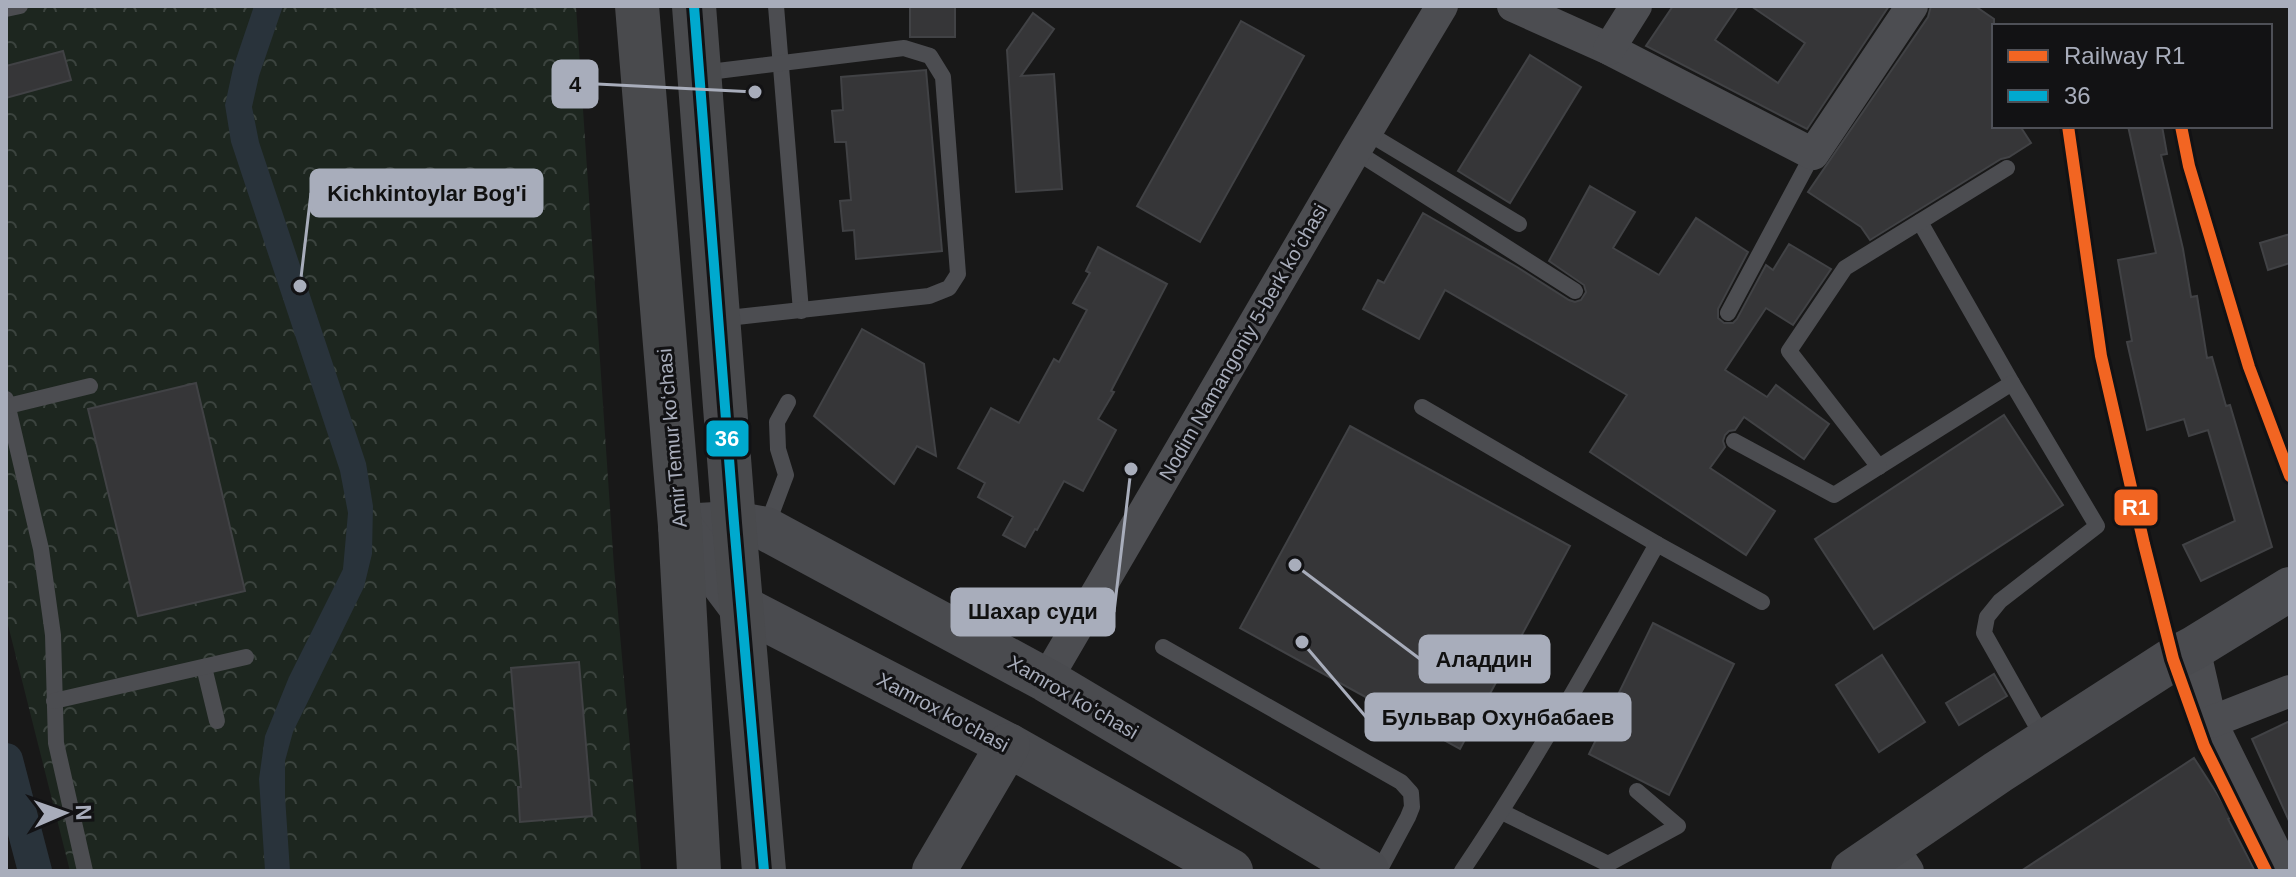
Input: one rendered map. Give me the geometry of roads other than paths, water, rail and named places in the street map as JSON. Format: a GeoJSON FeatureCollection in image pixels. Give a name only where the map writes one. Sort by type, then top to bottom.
{"type":"FeatureCollection","features":[{"type":"Feature","properties":{"kind":"main road","name":"Amir Temur koʻchasi"},"geometry":{"type":"LineString","coordinates":[[637,6],[680,526],[699,871]]}},
{"type":"Feature","properties":{"kind":"main road"},"geometry":{"type":"LineString","coordinates":[[694,6],[719,319],[750,526],[741,607],[764,871]]}},
{"type":"Feature","properties":{"kind":"main road"},"geometry":{"type":"LineString","coordinates":[[680,526],[750,526]]}},
{"type":"Feature","properties":{"kind":"main road","name":"Xamrox ko'chasi"},"geometry":{"type":"LineString","coordinates":[[680,526],[741,607],[1008,745],[1231,871]]}},
{"type":"Feature","properties":{"kind":"main road","name":"Xamrox koʻchasi"},"geometry":{"type":"LineString","coordinates":[[750,526],[1046,680],[1367,871]]}},
{"type":"Feature","properties":{"kind":"main road"},"geometry":{"type":"LineString","coordinates":[[1853,871],[1900,858],[2045,741],[2290,589]]}},
{"type":"Feature","properties":{"kind":"main road"},"geometry":{"type":"LineString","coordinates":[[934,871],[1008,745]]}},
{"type":"Feature","properties":{"kind":"street","name":"Nodim Namangoniy 5-berk koʻchasi"},"geometry":{"type":"LineString","coordinates":[[1046,680],[1442,6]]}},
{"type":"Feature","properties":{"kind":"street"},"geometry":{"type":"LineString","coordinates":[[1513,6],[1609,49],[1813,154],[1912,6]]}},
{"type":"Feature","properties":{"kind":"street"},"geometry":{"type":"LineString","coordinates":[[1609,49],[1636,6]]}},
{"type":"Feature","properties":{"kind":"street"},"geometry":{"type":"LineString","coordinates":[[2194,648],[2211,722],[2285,871]]}},
{"type":"Feature","properties":{"kind":"street"},"geometry":{"type":"LineString","coordinates":[[2211,722],[2290,691]]}},
{"type":"Feature","properties":{"kind":"lane"},"geometry":{"type":"LineString","coordinates":[[6,9],[20,6]]}},
{"type":"Feature","properties":{"kind":"lane"},"geometry":{"type":"LineString","coordinates":[[776,6],[801,311]]}},
{"type":"Feature","properties":{"kind":"lane"},"geometry":{"type":"LineString","coordinates":[[700,73],[904,48],[930,56],[943,77],[953,198],[958,274],[949,288],[929,296],[719,319]]}},
{"type":"Feature","properties":{"kind":"lane"},"geometry":{"type":"LineString","coordinates":[[1360,142],[1519,224]]}},
{"type":"Feature","properties":{"kind":"lane"},"geometry":{"type":"LineString","coordinates":[[1360,142],[1417,192],[1575,291]]}},
{"type":"Feature","properties":{"kind":"lane"},"geometry":{"type":"LineString","coordinates":[[1728,313],[1813,154]]}},
{"type":"Feature","properties":{"kind":"lane"},"geometry":{"type":"LineString","coordinates":[[1879,467],[1789,351],[1845,268],[2007,168]]}},
{"type":"Feature","properties":{"kind":"lane"},"geometry":{"type":"LineString","coordinates":[[1920,222],[2097,526],[2000,601],[1987,617],[1984,633],[2045,741]]}},
{"type":"Feature","properties":{"kind":"lane"},"geometry":{"type":"LineString","coordinates":[[1734,441],[1834,495],[2012,383]]}},
{"type":"Feature","properties":{"kind":"lane"},"geometry":{"type":"LineString","coordinates":[[85,871],[56,743],[53,635],[41,549],[7,402],[90,386]]}},
{"type":"Feature","properties":{"kind":"lane"},"geometry":{"type":"LineString","coordinates":[[750,526],[786,475],[778,449],[777,422],[788,402]]}},
{"type":"Feature","properties":{"kind":"lane"},"geometry":{"type":"LineString","coordinates":[[1422,407],[1762,602]]}},
{"type":"Feature","properties":{"kind":"lane"},"geometry":{"type":"LineString","coordinates":[[1462,871],[1502,812],[1657,544]]}},
{"type":"Feature","properties":{"kind":"lane"},"geometry":{"type":"LineString","coordinates":[[1163,647],[1401,782],[1411,793],[1412,807],[1379,871]]}},
{"type":"Feature","properties":{"kind":"lane"},"geometry":{"type":"LineString","coordinates":[[54,701],[246,657]]}},
{"type":"Feature","properties":{"kind":"lane"},"geometry":{"type":"LineString","coordinates":[[204,667],[217,721]]}},
{"type":"Feature","properties":{"kind":"lane"},"geometry":{"type":"LineString","coordinates":[[1502,812],[1608,864],[1678,826],[1637,791]]}},
{"type":"Feature","properties":{"kind":"waterway"},"geometry":{"type":"LineString","coordinates":[[6,760],[35,871]]}},
{"type":"Feature","properties":{"kind":"rail line","name":"R1"},"geometry":{"type":"LineString","coordinates":[[2068,128],[2101,356],[2173,659],[2204,746],[2266,871]]}},
{"type":"Feature","properties":{"kind":"rail line","name":"R1"},"geometry":{"type":"LineString","coordinates":[[2181,128],[2189,166],[2249,367],[2290,476]]}},
{"type":"Feature","properties":{"kind":"place","name":"4"},"geometry":{"type":"Point","coordinates":[755,92]}},
{"type":"Feature","properties":{"kind":"place","name":"Kichkintoylar Bog'i"},"geometry":{"type":"Point","coordinates":[300,286]}},
{"type":"Feature","properties":{"kind":"place","name":"Шахар суди"},"geometry":{"type":"Point","coordinates":[1131,469]}},
{"type":"Feature","properties":{"kind":"place","name":"Аладдин"},"geometry":{"type":"Point","coordinates":[1295,565]}},
{"type":"Feature","properties":{"kind":"place","name":"Бульвар Охунбабаев"},"geometry":{"type":"Point","coordinates":[1302,642]}}]}
